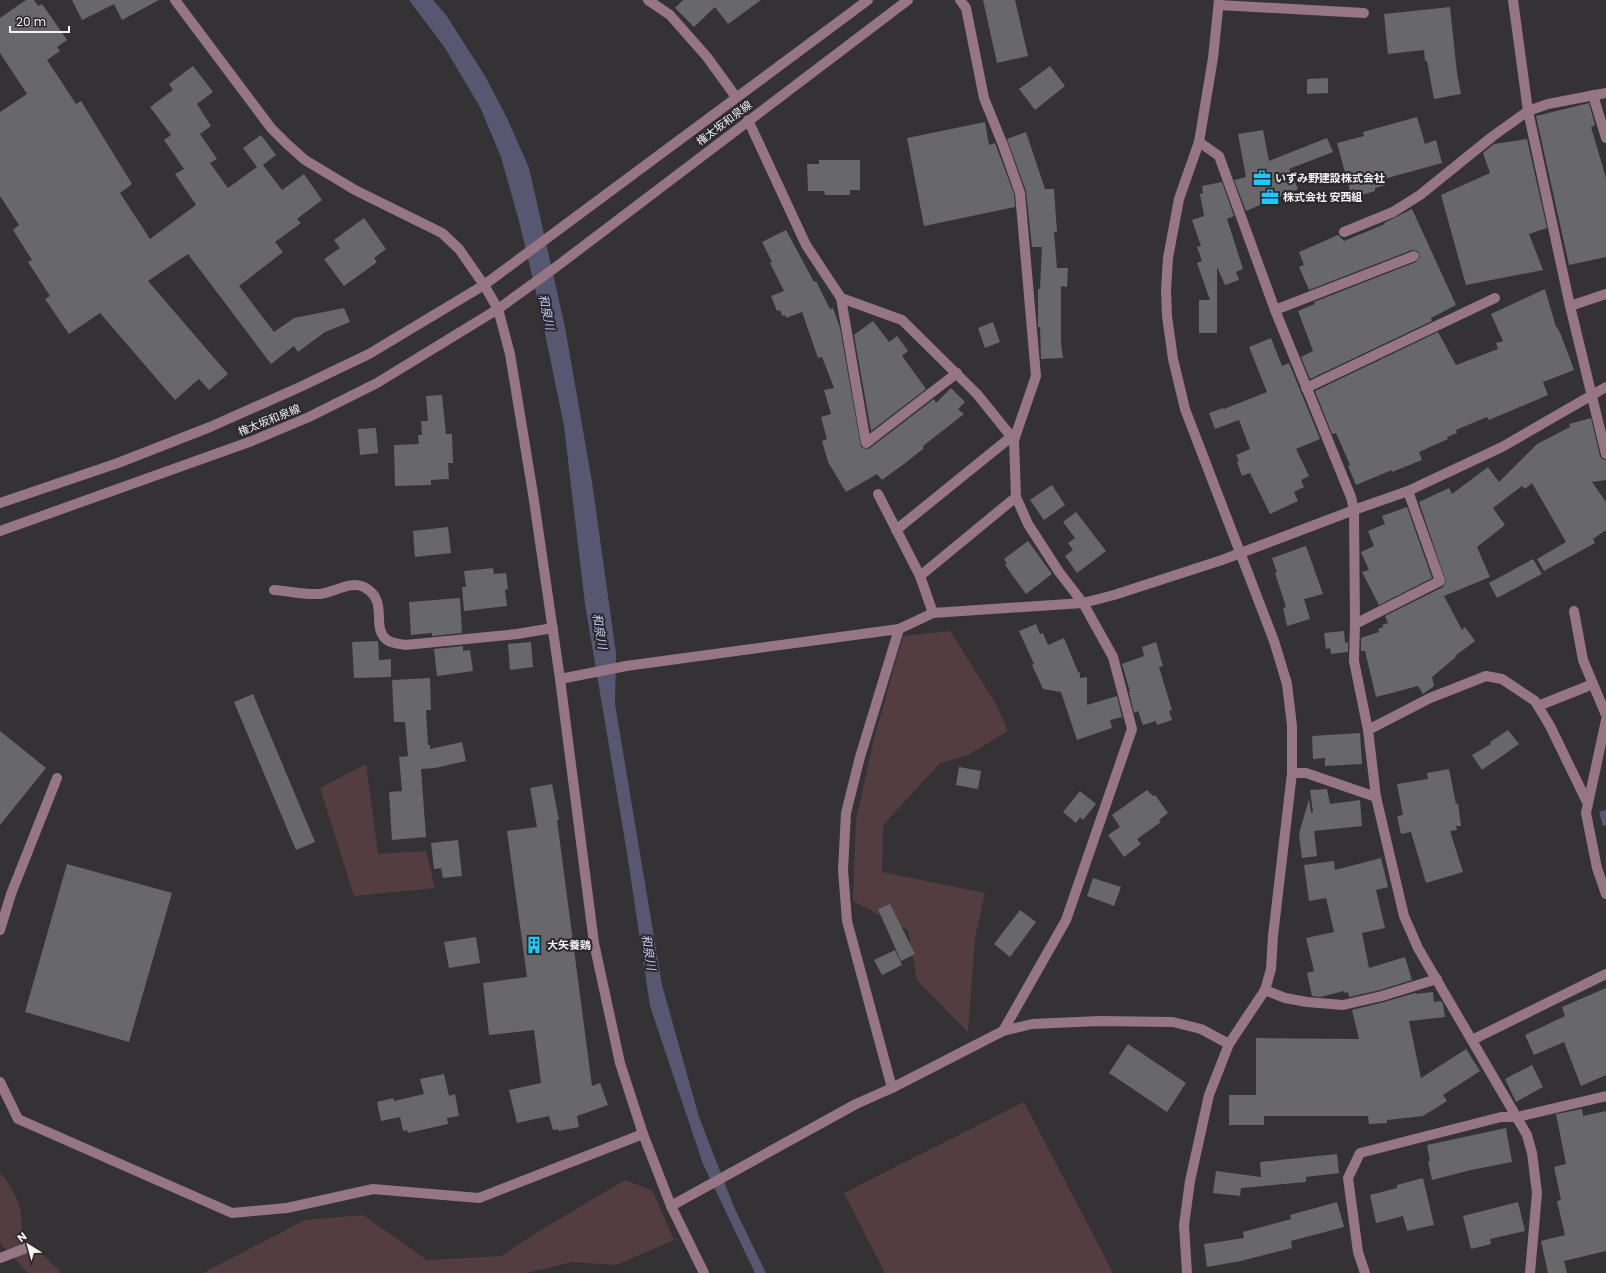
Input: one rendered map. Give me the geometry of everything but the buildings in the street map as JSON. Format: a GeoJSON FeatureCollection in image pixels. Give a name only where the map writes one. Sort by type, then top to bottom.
{"type":"FeatureCollection","features":[{"type":"Feature","properties":{"kind":"street"},"geometry":{"type":"LineString","coordinates":[[175,0],[271,128],[287,144],[305,160],[355,190],[442,233],[459,249],[484,285],[498,309],[510,354],[553,628],[594,943],[620,1063],[643,1134],[671,1206],[704,1273]]}},
{"type":"Feature","properties":{"kind":"street"},"geometry":{"type":"LineString","coordinates":[[648,0],[670,15],[707,57],[736,98]]}},
{"type":"Feature","properties":{"kind":"street","name":"権太坂和泉線"},"geometry":{"type":"LineString","coordinates":[[0,503],[118,463],[210,427],[300,388],[369,354],[484,285],[868,0]]}},
{"type":"Feature","properties":{"kind":"street","name":"権太坂和泉線"},"geometry":{"type":"LineString","coordinates":[[0,531],[252,440],[309,417],[377,383],[498,309],[556,267],[908,0]]}},
{"type":"Feature","properties":{"kind":"street"},"geometry":{"type":"LineString","coordinates":[[960,0],[966,8],[984,98],[1020,193],[1036,376],[1013,439],[1016,497],[1028,524],[1059,572],[1083,603],[1113,657],[1132,729],[1066,920],[1003,1031]]}},
{"type":"Feature","properties":{"kind":"street"},"geometry":{"type":"LineString","coordinates":[[1513,0],[1528,111],[1570,306],[1606,454]]}},
{"type":"Feature","properties":{"kind":"street"},"geometry":{"type":"LineString","coordinates":[[1187,1273],[1184,1225],[1190,1181],[1209,1095],[1229,1044],[1265,990],[1271,969],[1292,773],[1292,726],[1287,684],[1274,641],[1185,409],[1173,359],[1167,316],[1166,290],[1168,258],[1178,206],[1199,142],[1211,73],[1219,3],[1364,13]]}},
{"type":"Feature","properties":{"kind":"street"},"geometry":{"type":"LineString","coordinates":[[1344,232],[1393,212],[1420,194],[1493,136],[1528,111],[1548,104],[1606,93]]}},
{"type":"Feature","properties":{"kind":"street"},"geometry":{"type":"LineString","coordinates":[[1593,95],[1606,138]]}},
{"type":"Feature","properties":{"kind":"street"},"geometry":{"type":"LineString","coordinates":[[748,120],[806,245],[842,298],[866,442],[957,373]]}},
{"type":"Feature","properties":{"kind":"street"},"geometry":{"type":"LineString","coordinates":[[1199,142],[1219,156],[1275,310],[1351,497],[1354,510],[1354,661],[1368,730],[1376,797],[1404,916],[1418,948],[1527,1135],[1535,1170],[1537,1193],[1530,1273]]}},
{"type":"Feature","properties":{"kind":"street"},"geometry":{"type":"LineString","coordinates":[[1275,310],[1414,256]]}},
{"type":"Feature","properties":{"kind":"street"},"geometry":{"type":"LineString","coordinates":[[1570,306],[1606,294]]}},
{"type":"Feature","properties":{"kind":"street"},"geometry":{"type":"LineString","coordinates":[[842,298],[902,320],[977,394],[1013,439]]}},
{"type":"Feature","properties":{"kind":"street"},"geometry":{"type":"LineString","coordinates":[[1306,388],[1495,298]]}},
{"type":"Feature","properties":{"kind":"street"},"geometry":{"type":"LineString","coordinates":[[560,679],[626,666],[899,629],[933,613],[1083,603],[1114,595],[1241,553],[1408,491],[1502,447],[1606,387]]}},
{"type":"Feature","properties":{"kind":"street"},"geometry":{"type":"LineString","coordinates":[[896,530],[1013,439]]}},
{"type":"Feature","properties":{"kind":"street"},"geometry":{"type":"LineString","coordinates":[[1355,624],[1440,581],[1408,491]]}},
{"type":"Feature","properties":{"kind":"street"},"geometry":{"type":"LineString","coordinates":[[878,494],[920,576],[933,613]]}},
{"type":"Feature","properties":{"kind":"street"},"geometry":{"type":"LineString","coordinates":[[920,576],[1016,497]]}},
{"type":"Feature","properties":{"kind":"street"},"geometry":{"type":"LineString","coordinates":[[274,590],[320,594],[354,585],[364,587],[378,602],[380,632],[388,641],[405,645],[517,634],[553,628]]}},
{"type":"Feature","properties":{"kind":"street"},"geometry":{"type":"LineString","coordinates":[[1574,611],[1583,660],[1606,715]]}},
{"type":"Feature","properties":{"kind":"street"},"geometry":{"type":"LineString","coordinates":[[892,1088],[847,921],[843,870],[846,813],[860,757],[899,629]]}},
{"type":"Feature","properties":{"kind":"street"},"geometry":{"type":"LineString","coordinates":[[1368,730],[1430,698],[1486,676],[1502,679],[1535,701],[1588,804]]}},
{"type":"Feature","properties":{"kind":"street"},"geometry":{"type":"LineString","coordinates":[[1538,706],[1593,684]]}},
{"type":"Feature","properties":{"kind":"street"},"geometry":{"type":"LineString","coordinates":[[1606,720],[1586,813],[1598,868],[1606,894]]}},
{"type":"Feature","properties":{"kind":"street"},"geometry":{"type":"LineString","coordinates":[[1292,773],[1306,773],[1376,797]]}},
{"type":"Feature","properties":{"kind":"street"},"geometry":{"type":"LineString","coordinates":[[0,930],[11,894],[57,778]]}},
{"type":"Feature","properties":{"kind":"street"},"geometry":{"type":"LineString","coordinates":[[1472,1040],[1606,974]]}},
{"type":"Feature","properties":{"kind":"street"},"geometry":{"type":"LineString","coordinates":[[1265,990],[1285,998],[1307,1002],[1343,1005],[1382,996],[1437,979]]}},
{"type":"Feature","properties":{"kind":"street"},"geometry":{"type":"LineString","coordinates":[[671,1206],[856,1104],[892,1088],[1003,1031],[1032,1024],[1099,1021],[1173,1022],[1200,1029],[1229,1044]]}},
{"type":"Feature","properties":{"kind":"street"},"geometry":{"type":"LineString","coordinates":[[0,1082],[18,1119],[232,1213],[287,1208],[373,1189],[479,1198],[643,1134]]}},
{"type":"Feature","properties":{"kind":"street"},"geometry":{"type":"LineString","coordinates":[[1365,1273],[1358,1252],[1348,1178],[1360,1153],[1501,1117],[1517,1117],[1606,1096]]}},
{"type":"Feature","properties":{"kind":"street"},"geometry":{"type":"LineString","coordinates":[[0,1258],[26,1248]]}},
{"type":"Feature","properties":{"kind":"shaded area"},"geometry":{"type":"Polygon","coordinates":[[[950,631],[996,704],[1008,731],[966,756],[940,763],[883,825],[882,872],[985,893],[975,938],[968,1032],[917,980],[908,930],[853,901],[856,820],[874,739],[903,636],[950,631]]]}},
{"type":"Feature","properties":{"kind":"shaded area"},"geometry":{"type":"Polygon","coordinates":[[[366,764],[378,854],[426,851],[435,888],[354,896],[320,788],[366,764]]]}},
{"type":"Feature","properties":{"kind":"shaded area"},"geometry":{"type":"Polygon","coordinates":[[[1024,1102],[1113,1273],[885,1273],[844,1193],[1024,1102]]]}},
{"type":"Feature","properties":{"kind":"shaded area"},"geometry":{"type":"Polygon","coordinates":[[[0,1173],[11,1187],[18,1202],[22,1235],[62,1273],[28,1273],[0,1243],[0,1173]]]}},
{"type":"Feature","properties":{"kind":"shaded area"},"geometry":{"type":"Polygon","coordinates":[[[625,1180],[652,1190],[674,1240],[616,1265],[572,1262],[526,1273],[203,1273],[305,1220],[363,1215],[427,1260],[501,1256],[539,1231],[625,1180]]]}},
{"type":"Feature","properties":{"kind":"water","name":"和泉川"},"geometry":{"type":"Polygon","coordinates":[[[409,0],[433,0],[446,15],[485,76],[507,118],[529,168],[565,327],[592,482],[616,653],[615,704],[662,985],[699,1117],[734,1207],[766,1273],[755,1273],[703,1164],[650,1006],[627,853],[585,604],[564,426],[540,309],[519,221],[501,157],[480,107],[445,48],[409,0]]]}},
{"type":"Feature","properties":{"kind":"water"},"geometry":{"type":"Polygon","coordinates":[[[1606,810],[1606,825],[1603,826],[1599,812],[1606,810]]]}},
{"type":"Feature","properties":{"kind":"place","name":"いずみ野建設株式会社"},"geometry":{"type":"Point","coordinates":[1262,178]}},
{"type":"Feature","properties":{"kind":"place","name":"株式会社 安西組"},"geometry":{"type":"Point","coordinates":[1270,197]}},
{"type":"Feature","properties":{"kind":"place","name":"大矢養鶏"},"geometry":{"type":"Point","coordinates":[534,945]}}]}
